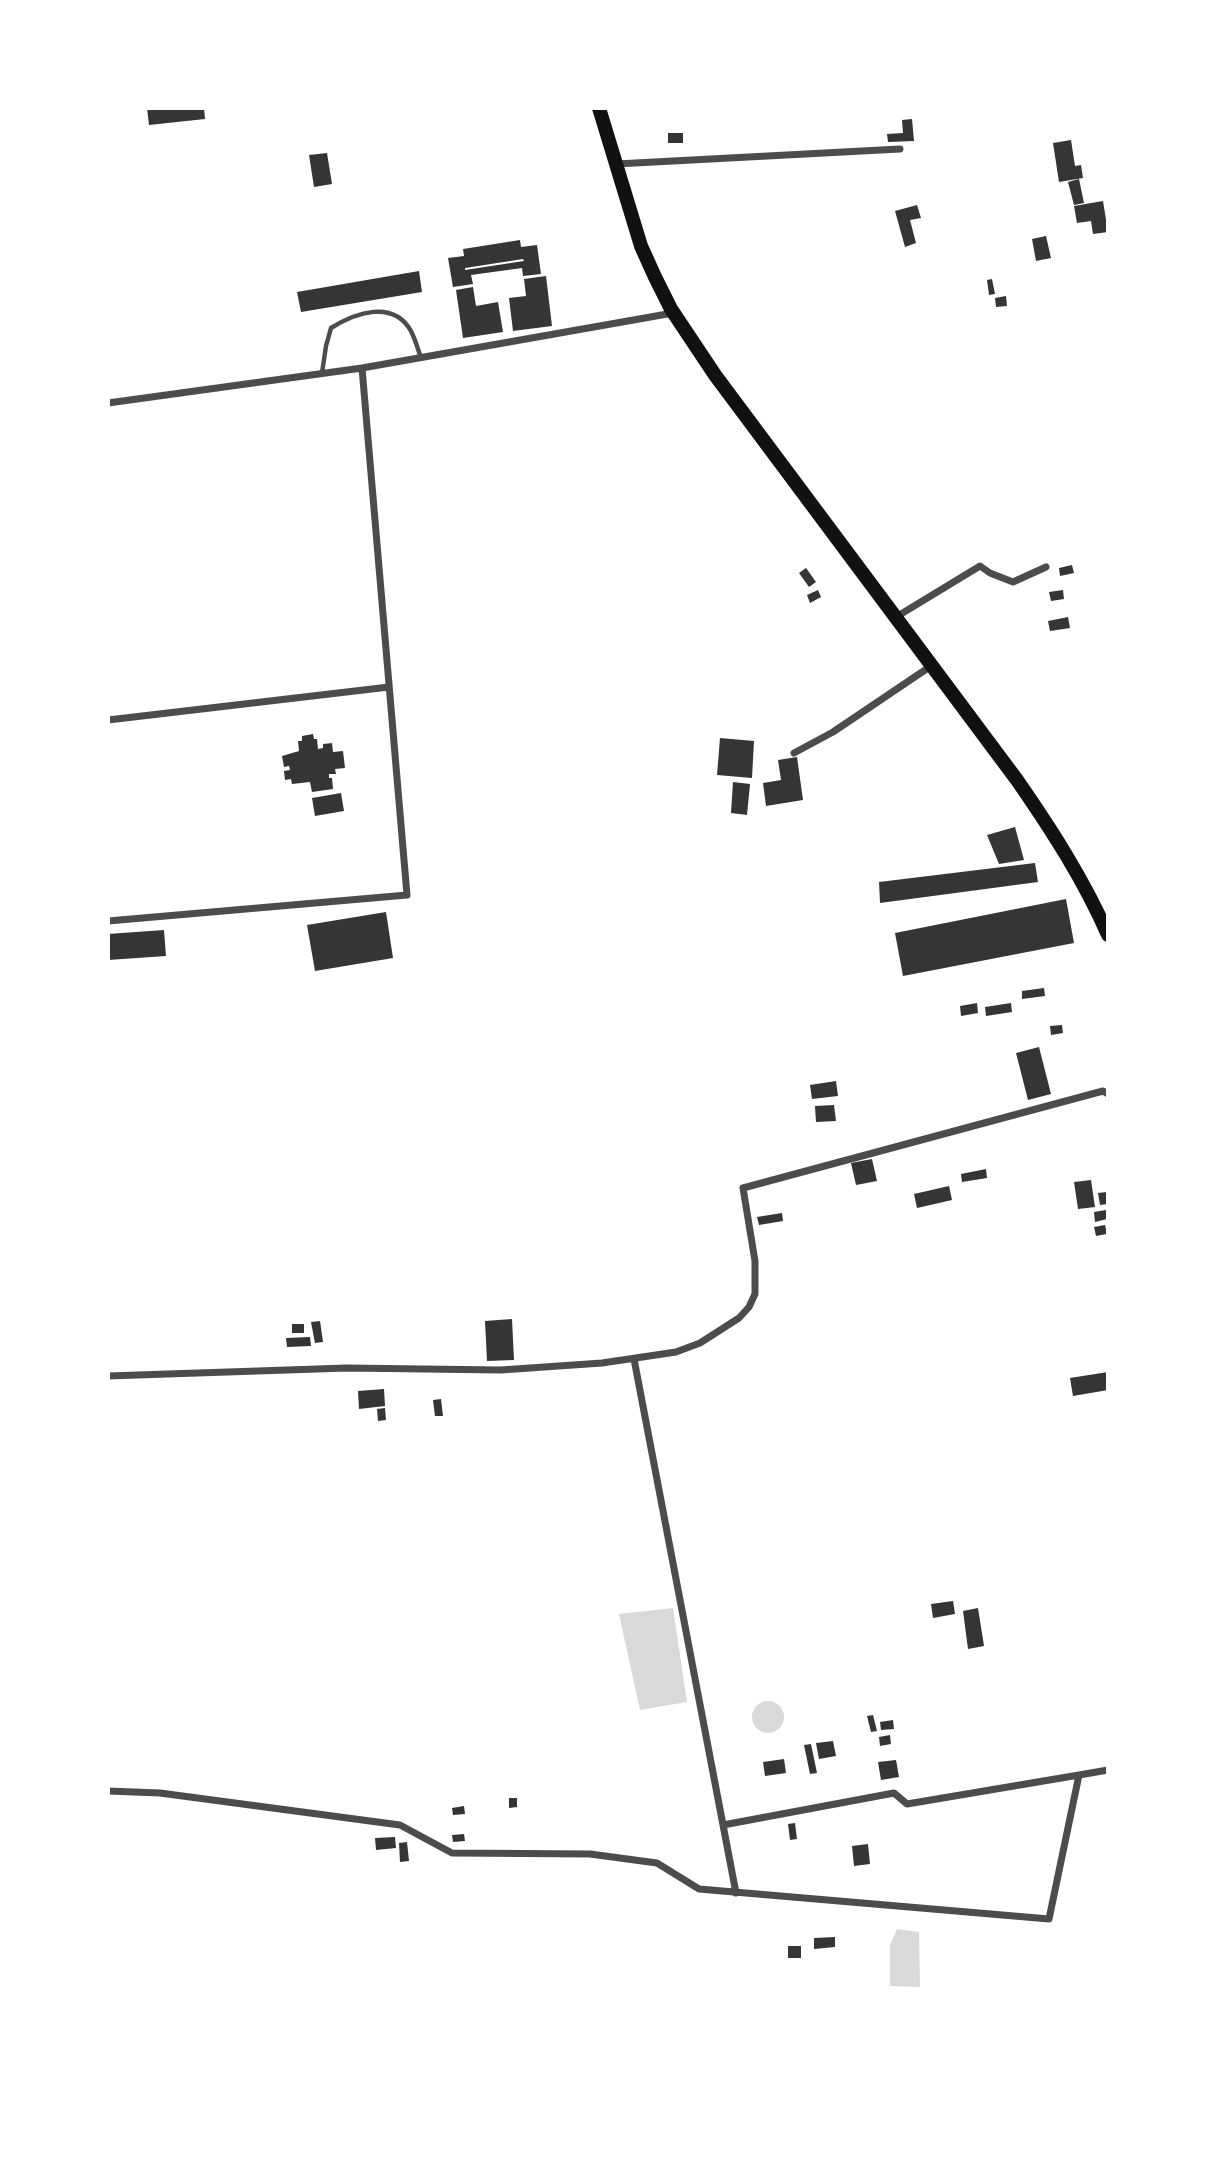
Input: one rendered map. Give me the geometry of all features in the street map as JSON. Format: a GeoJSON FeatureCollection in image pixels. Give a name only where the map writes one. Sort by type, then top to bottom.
{"type":"FeatureCollection","features":[{"type":"Feature","properties":{"kind":"highway"},"geometry":{"type":"LineString","coordinates":[[599,108],[641,246],[674,313],[715,375],[1040,813],[1084,887],[1108,935]]}},
{"type":"Feature","properties":{"kind":"street"},"geometry":{"type":"LineString","coordinates":[[616,164],[900,149]]}},
{"type":"Feature","properties":{"kind":"street"},"geometry":{"type":"LineString","coordinates":[[108,403],[362,368],[674,313]]}},
{"type":"Feature","properties":{"kind":"street"},"geometry":{"type":"LineString","coordinates":[[108,921],[407,895],[362,368]]}},
{"type":"Feature","properties":{"kind":"street"},"geometry":{"type":"LineString","coordinates":[[895,618],[980,566],[1013,582],[1046,567]]}},
{"type":"Feature","properties":{"kind":"street"},"geometry":{"type":"LineString","coordinates":[[794,753],[833,732],[931,666]]}},
{"type":"Feature","properties":{"kind":"street"},"geometry":{"type":"LineString","coordinates":[[108,720],[389,687]]}},
{"type":"Feature","properties":{"kind":"street"},"geometry":{"type":"LineString","coordinates":[[108,1376],[347,1368],[501,1370],[634,1359],[676,1352],[700,1343],[739,1318],[749,1307],[755,1294],[756,1269],[743,1188],[1103,1091],[1108,1094]]}},
{"type":"Feature","properties":{"kind":"street"},"geometry":{"type":"LineString","coordinates":[[634,1359],[736,1893]]}},
{"type":"Feature","properties":{"kind":"street"},"geometry":{"type":"LineString","coordinates":[[723,1825],[894,1793],[907,1804],[1108,1770]]}},
{"type":"Feature","properties":{"kind":"street"},"geometry":{"type":"LineString","coordinates":[[108,1791],[160,1793],[400,1825],[452,1853],[590,1854],[657,1863],[699,1889],[1049,1919],[1079,1775]]}},
{"type":"Feature","properties":{"kind":"lane"},"geometry":{"type":"LineString","coordinates":[[322,373],[331,328],[349,317],[373,310],[395,316],[410,329],[421,358]]}},
{"type":"Feature","properties":{"kind":"shaded area"},"geometry":{"type":"Polygon","coordinates":[[[673,1608],[687,1702],[640,1710],[619,1614],[673,1608]]]}},
{"type":"Feature","properties":{"kind":"shaded area"},"geometry":{"type":"Polygon","coordinates":[[[768,1701],[779,1706],[784,1717],[779,1728],[768,1733],[757,1728],[752,1717],[757,1706],[768,1701]]]}},
{"type":"Feature","properties":{"kind":"shaded area"},"geometry":{"type":"Polygon","coordinates":[[[897,1929],[919,1932],[920,1987],[890,1986],[890,1945],[897,1929]]]}},
{"type":"Feature","properties":{"kind":"building"},"geometry":{"type":"Polygon","coordinates":[[[147,108],[204,108],[205,119],[149,125],[147,108]]]}},
{"type":"Feature","properties":{"kind":"building"},"geometry":{"type":"Polygon","coordinates":[[[912,119],[914,141],[888,142],[887,134],[903,133],[902,120],[912,119]]]}},
{"type":"Feature","properties":{"kind":"building"},"geometry":{"type":"Polygon","coordinates":[[[668,133],[683,133],[683,143],[668,143],[668,133]]]}},
{"type":"Feature","properties":{"kind":"building"},"geometry":{"type":"Polygon","coordinates":[[[1071,140],[1075,166],[1081,165],[1083,178],[1059,182],[1053,143],[1071,140]]]}},
{"type":"Feature","properties":{"kind":"building"},"geometry":{"type":"Polygon","coordinates":[[[327,153],[332,184],[314,187],[309,155],[327,153]]]}},
{"type":"Feature","properties":{"kind":"building"},"geometry":{"type":"Polygon","coordinates":[[[1079,179],[1084,203],[1074,205],[1068,182],[1079,179]]]}},
{"type":"Feature","properties":{"kind":"building"},"geometry":{"type":"Polygon","coordinates":[[[1103,201],[1108,232],[1093,234],[1091,221],[1077,223],[1074,206],[1103,201]]]}},
{"type":"Feature","properties":{"kind":"building"},"geometry":{"type":"Polygon","coordinates":[[[917,205],[921,218],[910,220],[916,243],[905,247],[895,211],[917,205]]]}},
{"type":"Feature","properties":{"kind":"building"},"geometry":{"type":"Polygon","coordinates":[[[1046,236],[1051,258],[1036,261],[1032,239],[1046,236]]]}},
{"type":"Feature","properties":{"kind":"building"},"geometry":{"type":"Polygon","coordinates":[[[520,240],[521,247],[537,245],[541,274],[523,276],[522,268],[471,275],[473,284],[453,287],[448,258],[464,256],[463,249],[520,240]],[[523,259],[465,270],[524,261],[523,259]]]}},
{"type":"Feature","properties":{"kind":"building"},"geometry":{"type":"Polygon","coordinates":[[[419,271],[422,292],[301,312],[297,292],[419,271]]]}},
{"type":"Feature","properties":{"kind":"building"},"geometry":{"type":"Polygon","coordinates":[[[546,276],[552,326],[513,331],[509,298],[526,296],[524,279],[546,276]]]}},
{"type":"Feature","properties":{"kind":"building"},"geometry":{"type":"Polygon","coordinates":[[[992,279],[995,294],[989,295],[987,280],[992,279]]]}},
{"type":"Feature","properties":{"kind":"building"},"geometry":{"type":"Polygon","coordinates":[[[473,287],[476,306],[498,302],[503,332],[463,338],[456,290],[473,287]]]}},
{"type":"Feature","properties":{"kind":"building"},"geometry":{"type":"Polygon","coordinates":[[[1006,296],[1007,306],[996,307],[995,298],[1006,296]]]}},
{"type":"Feature","properties":{"kind":"building"},"geometry":{"type":"Polygon","coordinates":[[[1072,565],[1074,573],[1060,576],[1059,568],[1072,565]]]}},
{"type":"Feature","properties":{"kind":"building"},"geometry":{"type":"Polygon","coordinates":[[[806,568],[816,582],[809,587],[799,573],[806,568]]]}},
{"type":"Feature","properties":{"kind":"building"},"geometry":{"type":"Polygon","coordinates":[[[818,590],[821,597],[810,603],[807,595],[818,590]]]}},
{"type":"Feature","properties":{"kind":"building"},"geometry":{"type":"Polygon","coordinates":[[[1063,590],[1064,599],[1051,601],[1049,592],[1063,590]]]}},
{"type":"Feature","properties":{"kind":"building"},"geometry":{"type":"Polygon","coordinates":[[[1068,617],[1070,628],[1050,631],[1048,621],[1068,617]]]}},
{"type":"Feature","properties":{"kind":"building"},"geometry":{"type":"Polygon","coordinates":[[[313,734],[314,739],[317,739],[318,749],[323,748],[323,744],[332,743],[333,752],[343,751],[345,768],[335,769],[336,774],[329,774],[333,789],[312,792],[310,782],[292,784],[291,779],[285,780],[284,771],[290,770],[289,766],[284,767],[282,756],[299,751],[298,741],[302,741],[302,736],[313,734]]]}},
{"type":"Feature","properties":{"kind":"building"},"geometry":{"type":"Polygon","coordinates":[[[720,738],[754,741],[752,778],[717,775],[720,738]]]}},
{"type":"Feature","properties":{"kind":"building"},"geometry":{"type":"Polygon","coordinates":[[[797,757],[803,800],[766,806],[763,783],[781,780],[778,760],[797,757]]]}},
{"type":"Feature","properties":{"kind":"building"},"geometry":{"type":"Polygon","coordinates":[[[733,782],[750,784],[747,815],[731,813],[733,782]]]}},
{"type":"Feature","properties":{"kind":"building"},"geometry":{"type":"Polygon","coordinates":[[[341,793],[344,811],[315,816],[312,798],[341,793]]]}},
{"type":"Feature","properties":{"kind":"building"},"geometry":{"type":"Polygon","coordinates":[[[1015,827],[1024,860],[999,864],[987,835],[1015,827]]]}},
{"type":"Feature","properties":{"kind":"building"},"geometry":{"type":"Polygon","coordinates":[[[1035,863],[1038,882],[880,903],[879,882],[1035,863]]]}},
{"type":"Feature","properties":{"kind":"building"},"geometry":{"type":"Polygon","coordinates":[[[1066,899],[1074,943],[903,976],[895,933],[1066,899]]]}},
{"type":"Feature","properties":{"kind":"building"},"geometry":{"type":"Polygon","coordinates":[[[386,912],[393,958],[315,971],[307,925],[386,912]]]}},
{"type":"Feature","properties":{"kind":"building"},"geometry":{"type":"Polygon","coordinates":[[[164,930],[166,956],[108,960],[108,934],[164,930]]]}},
{"type":"Feature","properties":{"kind":"building"},"geometry":{"type":"Polygon","coordinates":[[[1044,988],[1045,996],[1022,999],[1022,991],[1044,988]]]}},
{"type":"Feature","properties":{"kind":"building"},"geometry":{"type":"Polygon","coordinates":[[[977,1003],[978,1013],[961,1016],[960,1006],[977,1003]]]}},
{"type":"Feature","properties":{"kind":"building"},"geometry":{"type":"Polygon","coordinates":[[[1011,1003],[1012,1012],[986,1016],[985,1007],[1011,1003]]]}},
{"type":"Feature","properties":{"kind":"building"},"geometry":{"type":"Polygon","coordinates":[[[1062,1025],[1063,1033],[1051,1035],[1050,1026],[1062,1025]]]}},
{"type":"Feature","properties":{"kind":"building"},"geometry":{"type":"Polygon","coordinates":[[[1039,1047],[1051,1094],[1028,1100],[1016,1053],[1039,1047]]]}},
{"type":"Feature","properties":{"kind":"building"},"geometry":{"type":"Polygon","coordinates":[[[836,1081],[838,1096],[812,1099],[810,1085],[836,1081]]]}},
{"type":"Feature","properties":{"kind":"building"},"geometry":{"type":"Polygon","coordinates":[[[834,1105],[836,1121],[816,1122],[815,1106],[834,1105]]]}},
{"type":"Feature","properties":{"kind":"building"},"geometry":{"type":"Polygon","coordinates":[[[872,1159],[877,1181],[856,1185],[851,1163],[872,1159]]]}},
{"type":"Feature","properties":{"kind":"building"},"geometry":{"type":"Polygon","coordinates":[[[986,1169],[987,1178],[962,1182],[961,1174],[986,1169]]]}},
{"type":"Feature","properties":{"kind":"building"},"geometry":{"type":"Polygon","coordinates":[[[1091,1180],[1095,1207],[1078,1209],[1074,1182],[1091,1180]]]}},
{"type":"Feature","properties":{"kind":"building"},"geometry":{"type":"Polygon","coordinates":[[[949,1186],[952,1200],[917,1208],[914,1194],[949,1186]]]}},
{"type":"Feature","properties":{"kind":"building"},"geometry":{"type":"Polygon","coordinates":[[[1107,1192],[1108,1204],[1100,1205],[1098,1193],[1107,1192]]]}},
{"type":"Feature","properties":{"kind":"building"},"geometry":{"type":"Polygon","coordinates":[[[1106,1210],[1107,1219],[1095,1222],[1094,1212],[1106,1210]]]}},
{"type":"Feature","properties":{"kind":"building"},"geometry":{"type":"Polygon","coordinates":[[[782,1213],[783,1221],[759,1225],[757,1217],[782,1213]]]}},
{"type":"Feature","properties":{"kind":"building"},"geometry":{"type":"Polygon","coordinates":[[[1105,1225],[1107,1234],[1096,1236],[1094,1227],[1105,1225]]]}},
{"type":"Feature","properties":{"kind":"building"},"geometry":{"type":"Polygon","coordinates":[[[512,1319],[514,1360],[487,1361],[485,1321],[512,1319]]]}},
{"type":"Feature","properties":{"kind":"building"},"geometry":{"type":"Polygon","coordinates":[[[320,1321],[323,1342],[315,1343],[311,1322],[320,1321]]]}},
{"type":"Feature","properties":{"kind":"building"},"geometry":{"type":"Polygon","coordinates":[[[292,1324],[304,1324],[304,1333],[292,1333],[292,1324]]]}},
{"type":"Feature","properties":{"kind":"building"},"geometry":{"type":"Polygon","coordinates":[[[310,1337],[311,1346],[287,1347],[286,1338],[310,1337]]]}},
{"type":"Feature","properties":{"kind":"building"},"geometry":{"type":"Polygon","coordinates":[[[1108,1372],[1108,1390],[1073,1396],[1070,1378],[1108,1372]]]}},
{"type":"Feature","properties":{"kind":"building"},"geometry":{"type":"Polygon","coordinates":[[[384,1389],[385,1406],[359,1409],[358,1391],[384,1389]]]}},
{"type":"Feature","properties":{"kind":"building"},"geometry":{"type":"Polygon","coordinates":[[[441,1399],[443,1416],[435,1416],[433,1400],[441,1399]]]}},
{"type":"Feature","properties":{"kind":"building"},"geometry":{"type":"Polygon","coordinates":[[[385,1408],[386,1420],[378,1421],[377,1409],[385,1408]]]}},
{"type":"Feature","properties":{"kind":"building"},"geometry":{"type":"Polygon","coordinates":[[[953,1601],[955,1614],[933,1618],[931,1604],[953,1601]]]}},
{"type":"Feature","properties":{"kind":"building"},"geometry":{"type":"Polygon","coordinates":[[[978,1608],[984,1646],[968,1649],[963,1611],[978,1608]]]}},
{"type":"Feature","properties":{"kind":"building"},"geometry":{"type":"Polygon","coordinates":[[[873,1715],[877,1731],[871,1732],[867,1716],[873,1715]]]}},
{"type":"Feature","properties":{"kind":"building"},"geometry":{"type":"Polygon","coordinates":[[[893,1720],[894,1729],[881,1730],[880,1722],[893,1720]]]}},
{"type":"Feature","properties":{"kind":"building"},"geometry":{"type":"Polygon","coordinates":[[[890,1735],[891,1744],[880,1746],[879,1737],[890,1735]]]}},
{"type":"Feature","properties":{"kind":"building"},"geometry":{"type":"Polygon","coordinates":[[[833,1741],[836,1756],[819,1759],[816,1743],[833,1741]]]}},
{"type":"Feature","properties":{"kind":"building"},"geometry":{"type":"Polygon","coordinates":[[[811,1744],[817,1773],[810,1774],[804,1745],[811,1744]]]}},
{"type":"Feature","properties":{"kind":"building"},"geometry":{"type":"Polygon","coordinates":[[[784,1759],[786,1773],[765,1776],[763,1762],[784,1759]]]}},
{"type":"Feature","properties":{"kind":"building"},"geometry":{"type":"Polygon","coordinates":[[[896,1760],[899,1777],[881,1780],[878,1762],[896,1760]]]}},
{"type":"Feature","properties":{"kind":"building"},"geometry":{"type":"Polygon","coordinates":[[[509,1798],[517,1798],[517,1807],[509,1808],[509,1798]]]}},
{"type":"Feature","properties":{"kind":"building"},"geometry":{"type":"Polygon","coordinates":[[[464,1806],[465,1814],[453,1815],[452,1808],[464,1806]]]}},
{"type":"Feature","properties":{"kind":"building"},"geometry":{"type":"Polygon","coordinates":[[[795,1823],[797,1839],[790,1840],[788,1824],[795,1823]]]}},
{"type":"Feature","properties":{"kind":"building"},"geometry":{"type":"Polygon","coordinates":[[[464,1834],[465,1841],[453,1842],[452,1835],[464,1834]]]}},
{"type":"Feature","properties":{"kind":"building"},"geometry":{"type":"Polygon","coordinates":[[[395,1837],[396,1848],[376,1850],[375,1838],[395,1837]]]}},
{"type":"Feature","properties":{"kind":"building"},"geometry":{"type":"Polygon","coordinates":[[[407,1842],[409,1861],[400,1862],[399,1843],[407,1842]]]}},
{"type":"Feature","properties":{"kind":"building"},"geometry":{"type":"Polygon","coordinates":[[[868,1844],[870,1864],[854,1866],[852,1846],[868,1844]]]}},
{"type":"Feature","properties":{"kind":"building"},"geometry":{"type":"Polygon","coordinates":[[[835,1937],[835,1947],[814,1949],[814,1938],[835,1937]]]}},
{"type":"Feature","properties":{"kind":"building"},"geometry":{"type":"Polygon","coordinates":[[[788,1946],[801,1946],[801,1958],[788,1958],[788,1946]]]}}]}
